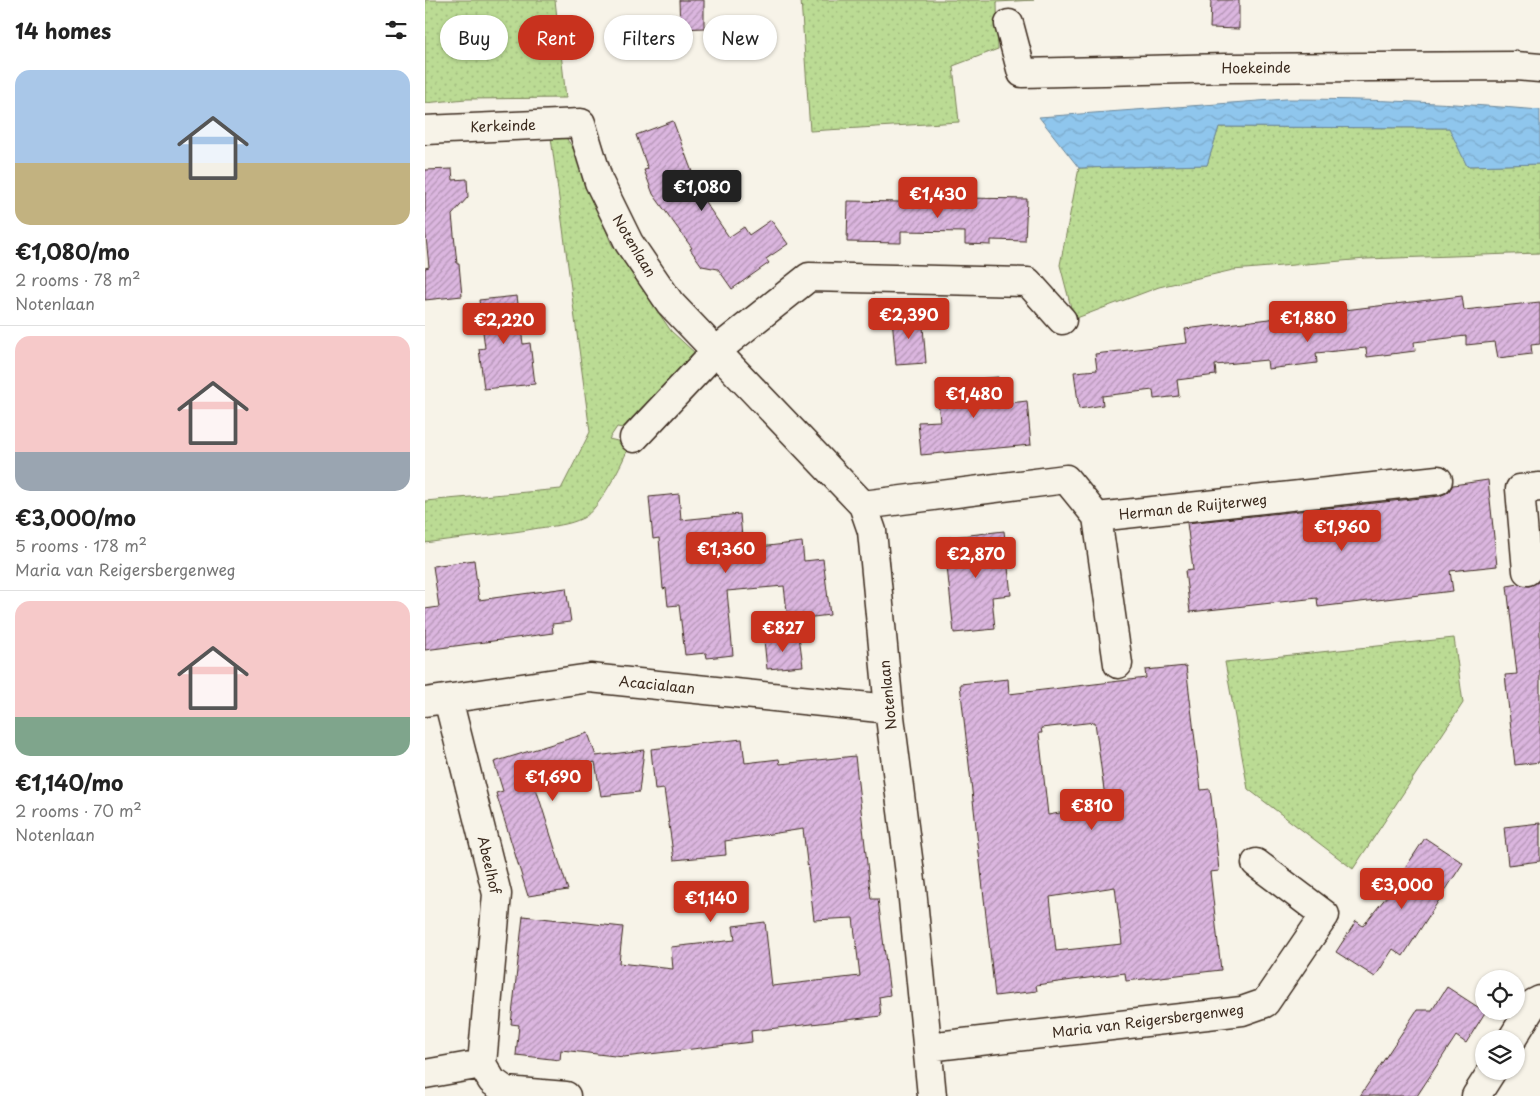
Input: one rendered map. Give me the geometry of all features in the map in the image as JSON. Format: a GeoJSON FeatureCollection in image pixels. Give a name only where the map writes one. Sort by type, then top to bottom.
{"type":"FeatureCollection","features":[{"type":"Feature","properties":{"kind":"street","name":"Hoekeinde"},"geometry":{"type":"LineString","coordinates":[[1009,24],[1022,74],[1227,68],[1516,66],[1540,68]]}},
{"type":"Feature","properties":{"kind":"street","name":"Kerkeinde"},"geometry":{"type":"LineString","coordinates":[[425,130],[581,123]]}},
{"type":"Feature","properties":{"kind":"street","name":"Notenlaan"},"geometry":{"type":"LineString","coordinates":[[581,123],[599,182],[629,243],[670,303],[863,505],[872,531],[889,709],[913,889],[932,1096]]}},
{"type":"Feature","properties":{"kind":"street"},"geometry":{"type":"LineString","coordinates":[[634,438],[717,351],[809,277],[1028,282],[1062,320]]}},
{"type":"Feature","properties":{"kind":"street"},"geometry":{"type":"LineString","coordinates":[[863,505],[1066,479],[1097,517],[1118,664]]}},
{"type":"Feature","properties":{"kind":"street","name":"Herman de Ruijterweg"},"geometry":{"type":"LineString","coordinates":[[1097,517],[1438,480]]}},
{"type":"Feature","properties":{"kind":"street"},"geometry":{"type":"LineString","coordinates":[[1527,571],[1520,489],[1540,488]]}},
{"type":"Feature","properties":{"kind":"street","name":"Acacialaan"},"geometry":{"type":"LineString","coordinates":[[436,701],[590,678],[889,709]]}},
{"type":"Feature","properties":{"kind":"street","name":"Abeelhof"},"geometry":{"type":"LineString","coordinates":[[436,701],[497,894],[481,1064]]}},
{"type":"Feature","properties":{"kind":"street","name":"Maria van Reigersbergenweg"},"geometry":{"type":"LineString","coordinates":[[928,1047],[1242,1011],[1265,1003],[1325,915],[1256,863]]}},
{"type":"Feature","properties":{"kind":"street"},"geometry":{"type":"LineString","coordinates":[[1518,1030],[1534,1003],[1540,1000]]}},
{"type":"Feature","properties":{"kind":"street"},"geometry":{"type":"LineString","coordinates":[[425,1074],[481,1064],[492,1081],[506,1091],[566,1096]]}},
{"type":"Feature","properties":{"kind":"street"},"geometry":{"type":"LineString","coordinates":[[1476,1096],[1486,1080]]}},
{"type":"Feature","properties":{"kind":"green space"},"geometry":{"type":"Polygon","coordinates":[[[425,0],[555,0],[557,15],[518,15],[518,60],[562,60],[566,98],[466,99],[425,103],[425,0]]]}},
{"type":"Feature","properties":{"kind":"green space"},"geometry":{"type":"Polygon","coordinates":[[[801,0],[1034,0],[997,2],[998,49],[953,66],[959,122],[810,131],[801,0]]]}},
{"type":"Feature","properties":{"kind":"green space"},"geometry":{"type":"Polygon","coordinates":[[[1219,127],[1450,128],[1467,166],[1540,164],[1540,253],[1366,259],[1233,270],[1159,287],[1074,319],[1060,265],[1079,168],[1207,165],[1219,127]]]}},
{"type":"Feature","properties":{"kind":"green space"},"geometry":{"type":"Polygon","coordinates":[[[550,130],[563,133],[577,154],[611,243],[671,331],[696,354],[634,430],[617,427],[609,439],[630,444],[603,496],[596,506],[583,518],[556,526],[425,543],[425,501],[561,489],[590,432],[550,130]]]}},
{"type":"Feature","properties":{"kind":"green space"},"geometry":{"type":"Polygon","coordinates":[[[1454,638],[1463,703],[1353,869],[1248,789],[1225,662],[1454,638]]]}},
{"type":"Feature","properties":{"kind":"water"},"geometry":{"type":"Polygon","coordinates":[[[1286,99],[1413,102],[1540,110],[1540,164],[1467,166],[1449,128],[1219,127],[1207,165],[1079,168],[1039,117],[1286,99]]]}},
{"type":"Feature","properties":{"kind":"building"},"geometry":{"type":"Polygon","coordinates":[[[679,0],[704,0],[703,28],[693,28],[693,15],[680,15],[679,0]]]}},
{"type":"Feature","properties":{"kind":"building"},"geometry":{"type":"Polygon","coordinates":[[[1211,0],[1239,0],[1239,29],[1210,28],[1211,0]]]}},
{"type":"Feature","properties":{"kind":"building"},"geometry":{"type":"Polygon","coordinates":[[[673,121],[701,196],[729,237],[744,227],[749,235],[771,220],[788,244],[766,259],[769,263],[732,289],[718,269],[702,266],[690,249],[692,248],[653,194],[644,170],[648,169],[636,135],[673,121]]]}},
{"type":"Feature","properties":{"kind":"building"},"geometry":{"type":"Polygon","coordinates":[[[452,169],[453,180],[467,179],[468,197],[452,215],[462,296],[425,300],[425,268],[429,267],[425,227],[425,170],[452,169]]]}},
{"type":"Feature","properties":{"kind":"building"},"geometry":{"type":"Polygon","coordinates":[[[901,197],[1027,199],[1025,241],[991,240],[991,245],[965,244],[965,232],[901,231],[901,243],[847,242],[848,201],[900,202],[901,197]]]}},
{"type":"Feature","properties":{"kind":"building"},"geometry":{"type":"Polygon","coordinates":[[[517,296],[523,344],[530,343],[535,384],[484,389],[479,349],[485,348],[479,300],[517,296]]]}},
{"type":"Feature","properties":{"kind":"building"},"geometry":{"type":"Polygon","coordinates":[[[1462,296],[1464,310],[1540,302],[1540,344],[1531,345],[1532,354],[1498,358],[1495,342],[1466,345],[1466,336],[1414,342],[1415,351],[1367,357],[1366,348],[1316,353],[1317,363],[1268,369],[1267,360],[1215,365],[1216,375],[1177,380],[1179,396],[1154,399],[1153,390],[1102,396],[1103,405],[1079,409],[1074,372],[1097,370],[1095,354],[1187,343],[1185,329],[1462,296]]]}},
{"type":"Feature","properties":{"kind":"building"},"geometry":{"type":"Polygon","coordinates":[[[922,315],[926,363],[896,365],[892,317],[922,315]]]}},
{"type":"Feature","properties":{"kind":"building"},"geometry":{"type":"Polygon","coordinates":[[[998,377],[1001,404],[1027,401],[1031,445],[921,455],[918,422],[940,421],[936,383],[998,377]]]}},
{"type":"Feature","properties":{"kind":"building"},"geometry":{"type":"Polygon","coordinates":[[[1488,480],[1497,566],[1450,571],[1453,591],[1318,607],[1317,598],[1190,612],[1185,571],[1193,570],[1187,523],[1440,496],[1448,492],[1453,485],[1488,480]]]}},
{"type":"Feature","properties":{"kind":"building"},"geometry":{"type":"Polygon","coordinates":[[[679,494],[681,520],[740,514],[743,549],[802,542],[804,561],[823,559],[830,615],[788,620],[784,586],[727,591],[733,655],[707,658],[706,653],[685,655],[679,605],[668,606],[666,588],[663,589],[659,538],[653,539],[649,497],[679,494]]]}},
{"type":"Feature","properties":{"kind":"building"},"geometry":{"type":"Polygon","coordinates":[[[1004,531],[1011,595],[992,597],[995,629],[954,633],[944,538],[1004,531]]]}},
{"type":"Feature","properties":{"kind":"building"},"geometry":{"type":"Polygon","coordinates":[[[474,560],[479,600],[566,588],[571,622],[552,624],[553,633],[425,650],[425,609],[439,607],[433,566],[474,560]]]}},
{"type":"Feature","properties":{"kind":"building"},"geometry":{"type":"Polygon","coordinates":[[[1540,582],[1540,762],[1515,765],[1505,675],[1517,674],[1507,586],[1519,584],[1529,586],[1540,582]]]}},
{"type":"Feature","properties":{"kind":"building"},"geometry":{"type":"Polygon","coordinates":[[[799,636],[803,666],[767,669],[764,640],[799,636]]]}},
{"type":"Feature","properties":{"kind":"building"},"geometry":{"type":"Polygon","coordinates":[[[1186,666],[1201,790],[1210,789],[1215,830],[1219,871],[1210,872],[1221,970],[1126,981],[1125,973],[1036,985],[1037,991],[995,996],[960,684],[1008,679],[1009,694],[1146,678],[1145,670],[1186,666]],[[1095,722],[1041,728],[1042,733],[1039,733],[1048,815],[1106,805],[1095,722]],[[1115,887],[1050,897],[1056,951],[1122,944],[1115,887]]]}},
{"type":"Feature","properties":{"kind":"building"},"geometry":{"type":"Polygon","coordinates":[[[588,733],[596,756],[644,750],[639,792],[601,796],[595,762],[534,782],[568,890],[528,896],[496,793],[503,791],[494,762],[588,733]]]}},
{"type":"Feature","properties":{"kind":"building"},"geometry":{"type":"Polygon","coordinates":[[[742,739],[745,763],[779,759],[780,764],[855,756],[871,899],[878,899],[890,995],[879,997],[881,1016],[751,1031],[752,1042],[624,1057],[561,1050],[560,1060],[516,1055],[519,1025],[511,1024],[523,916],[623,927],[619,963],[673,969],[671,947],[735,940],[733,926],[765,922],[772,986],[860,976],[853,918],[814,920],[803,829],[725,841],[726,855],[674,860],[664,789],[655,790],[651,749],[742,739]]]}},
{"type":"Feature","properties":{"kind":"building"},"geometry":{"type":"Polygon","coordinates":[[[1540,823],[1540,861],[1508,865],[1504,827],[1540,823]]]}},
{"type":"Feature","properties":{"kind":"building"},"geometry":{"type":"Polygon","coordinates":[[[1425,838],[1463,863],[1403,956],[1393,949],[1375,977],[1336,952],[1356,921],[1363,926],[1395,886],[1425,838]]]}},
{"type":"Feature","properties":{"kind":"building"},"geometry":{"type":"Polygon","coordinates":[[[1447,987],[1475,1005],[1475,1020],[1480,1020],[1466,1043],[1456,1036],[1417,1096],[1360,1096],[1417,1010],[1432,1010],[1447,987]]]}}]}
